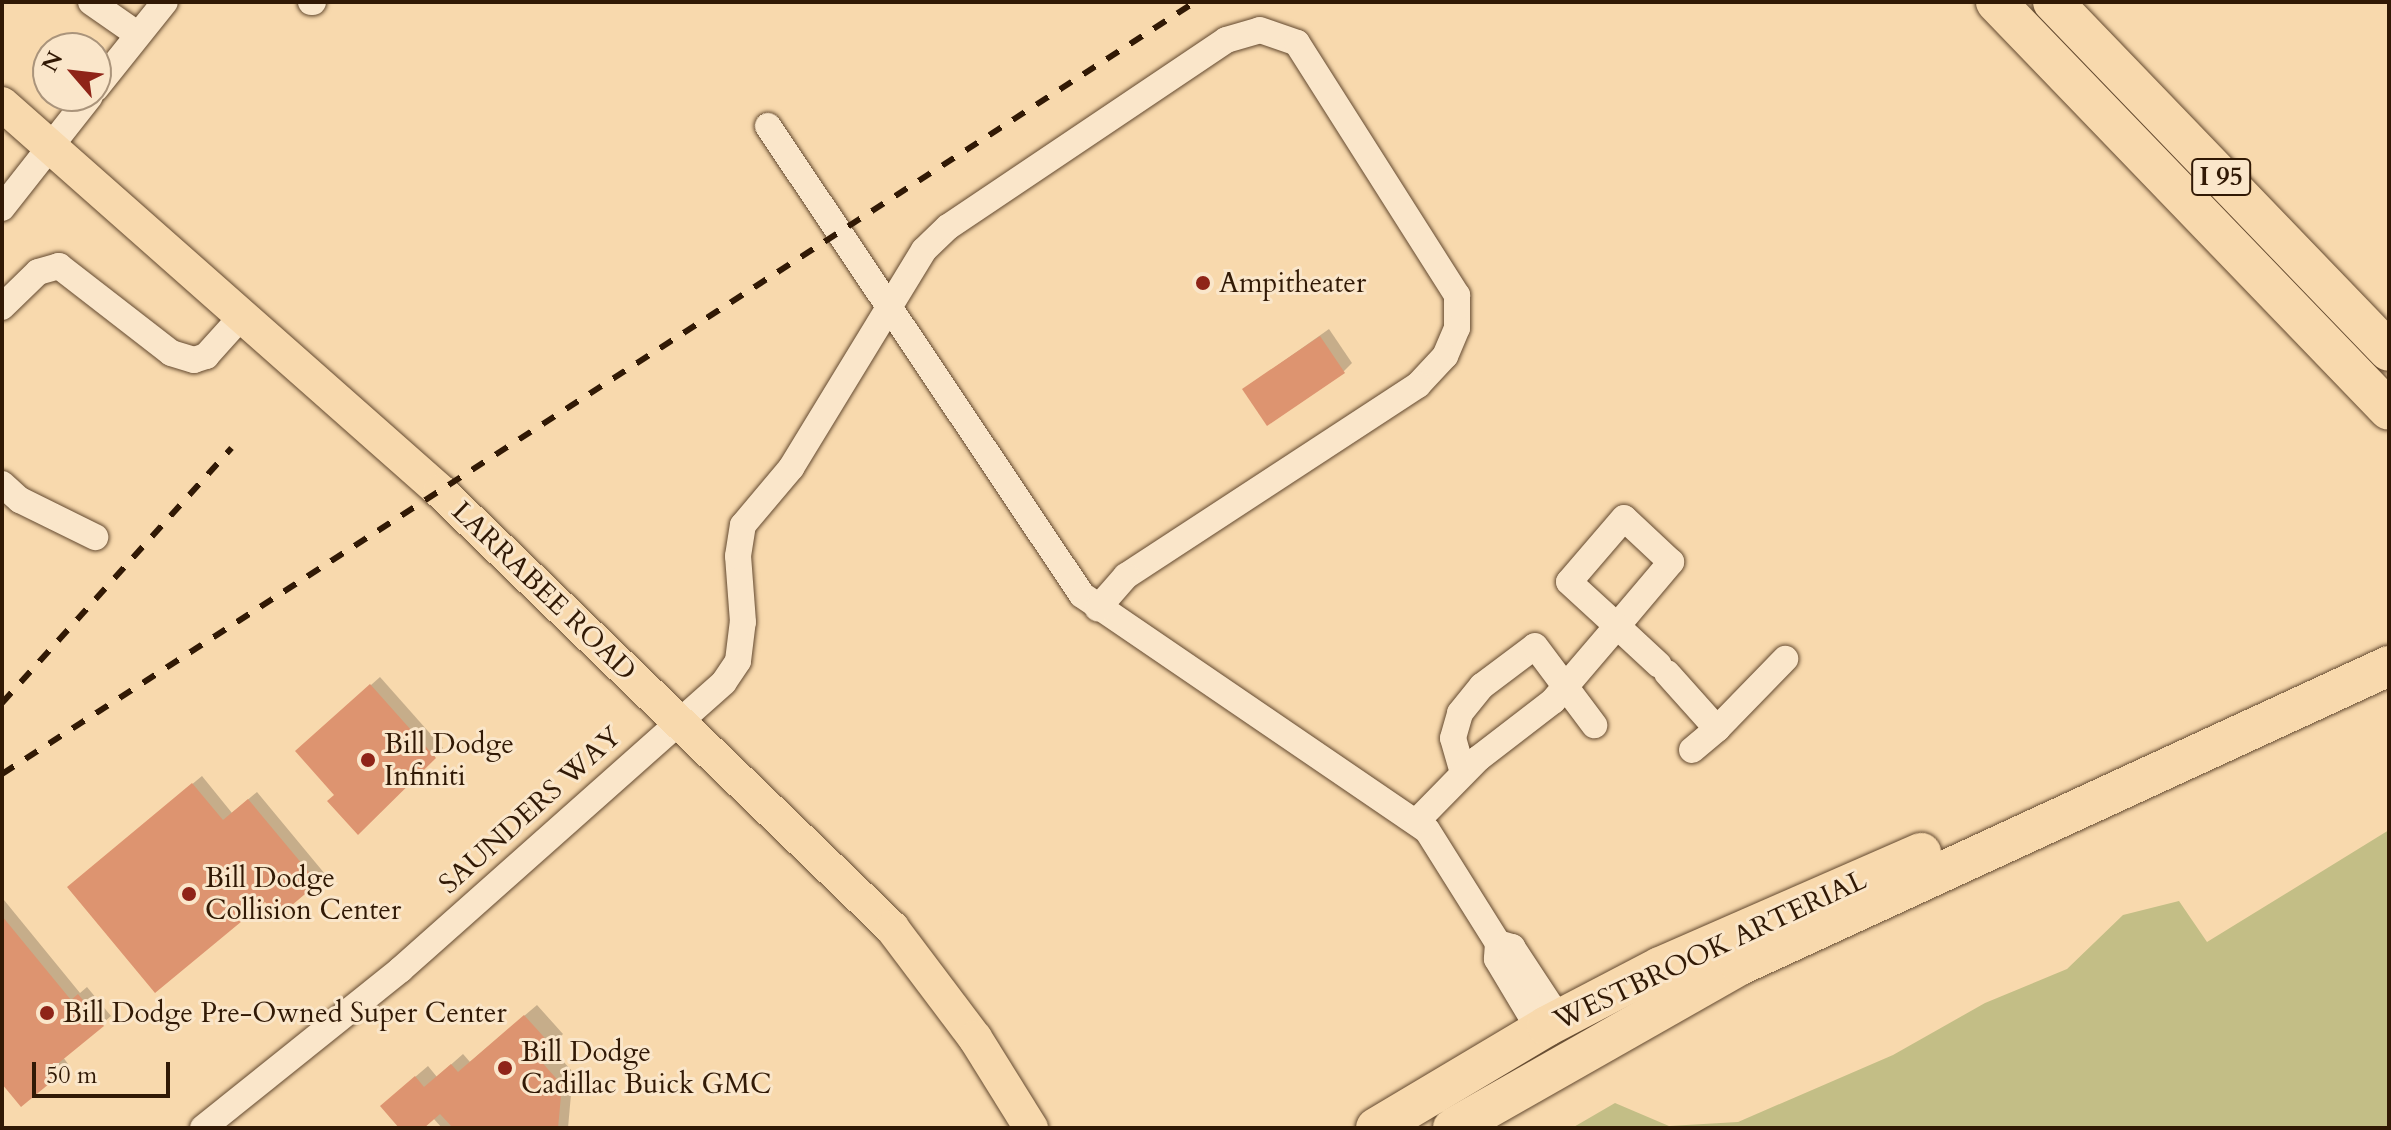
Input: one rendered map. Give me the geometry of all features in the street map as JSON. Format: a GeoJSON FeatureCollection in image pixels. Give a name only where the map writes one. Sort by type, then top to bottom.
{"type":"FeatureCollection","features":[{"type":"Feature","properties":{"kind":"highway","name":"I 95"},"geometry":{"type":"LineString","coordinates":[[1996,2],[2389,410]]}},
{"type":"Feature","properties":{"kind":"highway","name":"I 95"},"geometry":{"type":"LineString","coordinates":[[2053,2],[2389,351]]}},
{"type":"Feature","properties":{"kind":"highway","name":"WESTBROOK ARTERIAL"},"geometry":{"type":"LineString","coordinates":[[1453,1128],[1740,965],[2389,666]]}},
{"type":"Feature","properties":{"kind":"highway","name":"WESTBROOK ARTERIAL"},"geometry":{"type":"LineString","coordinates":[[1376,1128],[1545,1022],[1816,896],[1964,836],[2010,821],[2063,815]]}},
{"type":"Feature","properties":{"kind":"main road","name":"LARRABEE ROAD"},"geometry":{"type":"LineString","coordinates":[[2,104],[440,491],[892,928],[975,1038],[1031,1128]]}},
{"type":"Feature","properties":{"kind":"lane"},"geometry":{"type":"LineString","coordinates":[[91,2],[137,34]]}},
{"type":"Feature","properties":{"kind":"lane"},"geometry":{"type":"LineString","coordinates":[[112,67],[165,2]]}},
{"type":"Feature","properties":{"kind":"lane","name":"SAUNDERS WAY"},"geometry":{"type":"LineString","coordinates":[[203,1128],[336,1023],[526,861],[675,720],[724,682],[738,661],[743,525],[791,468],[924,250],[948,227],[1226,40],[1260,30],[1297,43],[1457,295],[1457,328],[1445,356],[1418,385],[1126,576],[1098,608]]}},
{"type":"Feature","properties":{"kind":"lane"},"geometry":{"type":"LineString","coordinates":[[2,208],[78,112]]}},
{"type":"Feature","properties":{"kind":"lane"},"geometry":{"type":"LineString","coordinates":[[768,126],[887,310],[1082,595],[1417,821],[1498,943],[1512,947],[1550,1005],[1545,1022],[1569,1061]]}},
{"type":"Feature","properties":{"kind":"lane"},"geometry":{"type":"LineString","coordinates":[[2,307],[38,272],[59,266],[171,353],[194,360],[206,356],[242,316]]}},
{"type":"Feature","properties":{"kind":"lane"},"geometry":{"type":"LineString","coordinates":[[2,484],[20,500],[95,537]]}},
{"type":"Feature","properties":{"kind":"lane"},"geometry":{"type":"LineString","coordinates":[[1417,821],[1463,773],[1567,685],[1617,626],[1663,669],[1717,729]]}},
{"type":"Feature","properties":{"kind":"lane"},"geometry":{"type":"LineString","coordinates":[[1463,773],[1453,738],[1460,713],[1482,686],[1535,646],[1594,725]]}},
{"type":"Feature","properties":{"kind":"lane"},"geometry":{"type":"LineString","coordinates":[[1692,750],[1717,729],[1785,659]]}},
{"type":"Feature","properties":{"kind":"shaded area"},"geometry":{"type":"Polygon","coordinates":[[[2389,830],[2389,1128],[1572,1128],[1615,1103],[1669,1126],[1738,1122],[1893,1055],[1985,1003],[2067,969],[2123,915],[2179,901],[2207,942],[2389,830]]]}},
{"type":"Feature","properties":{"kind":"building"},"geometry":{"type":"Polygon","coordinates":[[[1320,336],[1345,373],[1267,426],[1242,389],[1320,336]]]}},
{"type":"Feature","properties":{"kind":"building","name":"Bill Dodge Infiniti"},"geometry":{"type":"Polygon","coordinates":[[[370,684],[436,758],[358,835],[327,801],[334,795],[295,751],[370,684]]]}},
{"type":"Feature","properties":{"kind":"building","name":"Bill Dodge Collision Center"},"geometry":{"type":"Polygon","coordinates":[[[192,783],[223,820],[248,799],[318,883],[278,917],[265,902],[155,993],[67,887],[192,783]]]}},
{"type":"Feature","properties":{"kind":"building","name":"Bill Dodge Pre-Owned Super Center"},"geometry":{"type":"Polygon","coordinates":[[[2,916],[71,1000],[78,994],[104,1026],[55,1066],[61,1074],[21,1107],[2,1084],[2,916]]]}},
{"type":"Feature","properties":{"kind":"building","name":"Bill Dodge Cadillac Buick GMC"},"geometry":{"type":"Polygon","coordinates":[[[524,1015],[553,1047],[539,1059],[562,1085],[558,1128],[453,1128],[440,1114],[424,1128],[399,1128],[380,1106],[415,1076],[424,1087],[451,1064],[458,1072],[524,1015]]]}},
{"type":"Feature","properties":{"kind":"railway"},"geometry":{"type":"LineString","coordinates":[[2,774],[1195,2]]}},
{"type":"Feature","properties":{"kind":"railway"},"geometry":{"type":"LineString","coordinates":[[2,703],[232,448]]}},
{"type":"Feature","properties":{"kind":"place","name":"Ampitheater"},"geometry":{"type":"Point","coordinates":[1203,283]}},
{"type":"Feature","properties":{"kind":"place","name":"Bill Dodge Infiniti"},"geometry":{"type":"Point","coordinates":[368,760]}},
{"type":"Feature","properties":{"kind":"place","name":"Bill Dodge Collision Center"},"geometry":{"type":"Point","coordinates":[189,894]}},
{"type":"Feature","properties":{"kind":"place","name":"Bill Dodge Pre-Owned Super Center"},"geometry":{"type":"Point","coordinates":[47,1013]}},
{"type":"Feature","properties":{"kind":"place","name":"Bill Dodge Cadillac Buick GMC"},"geometry":{"type":"Point","coordinates":[505,1068]}}]}
